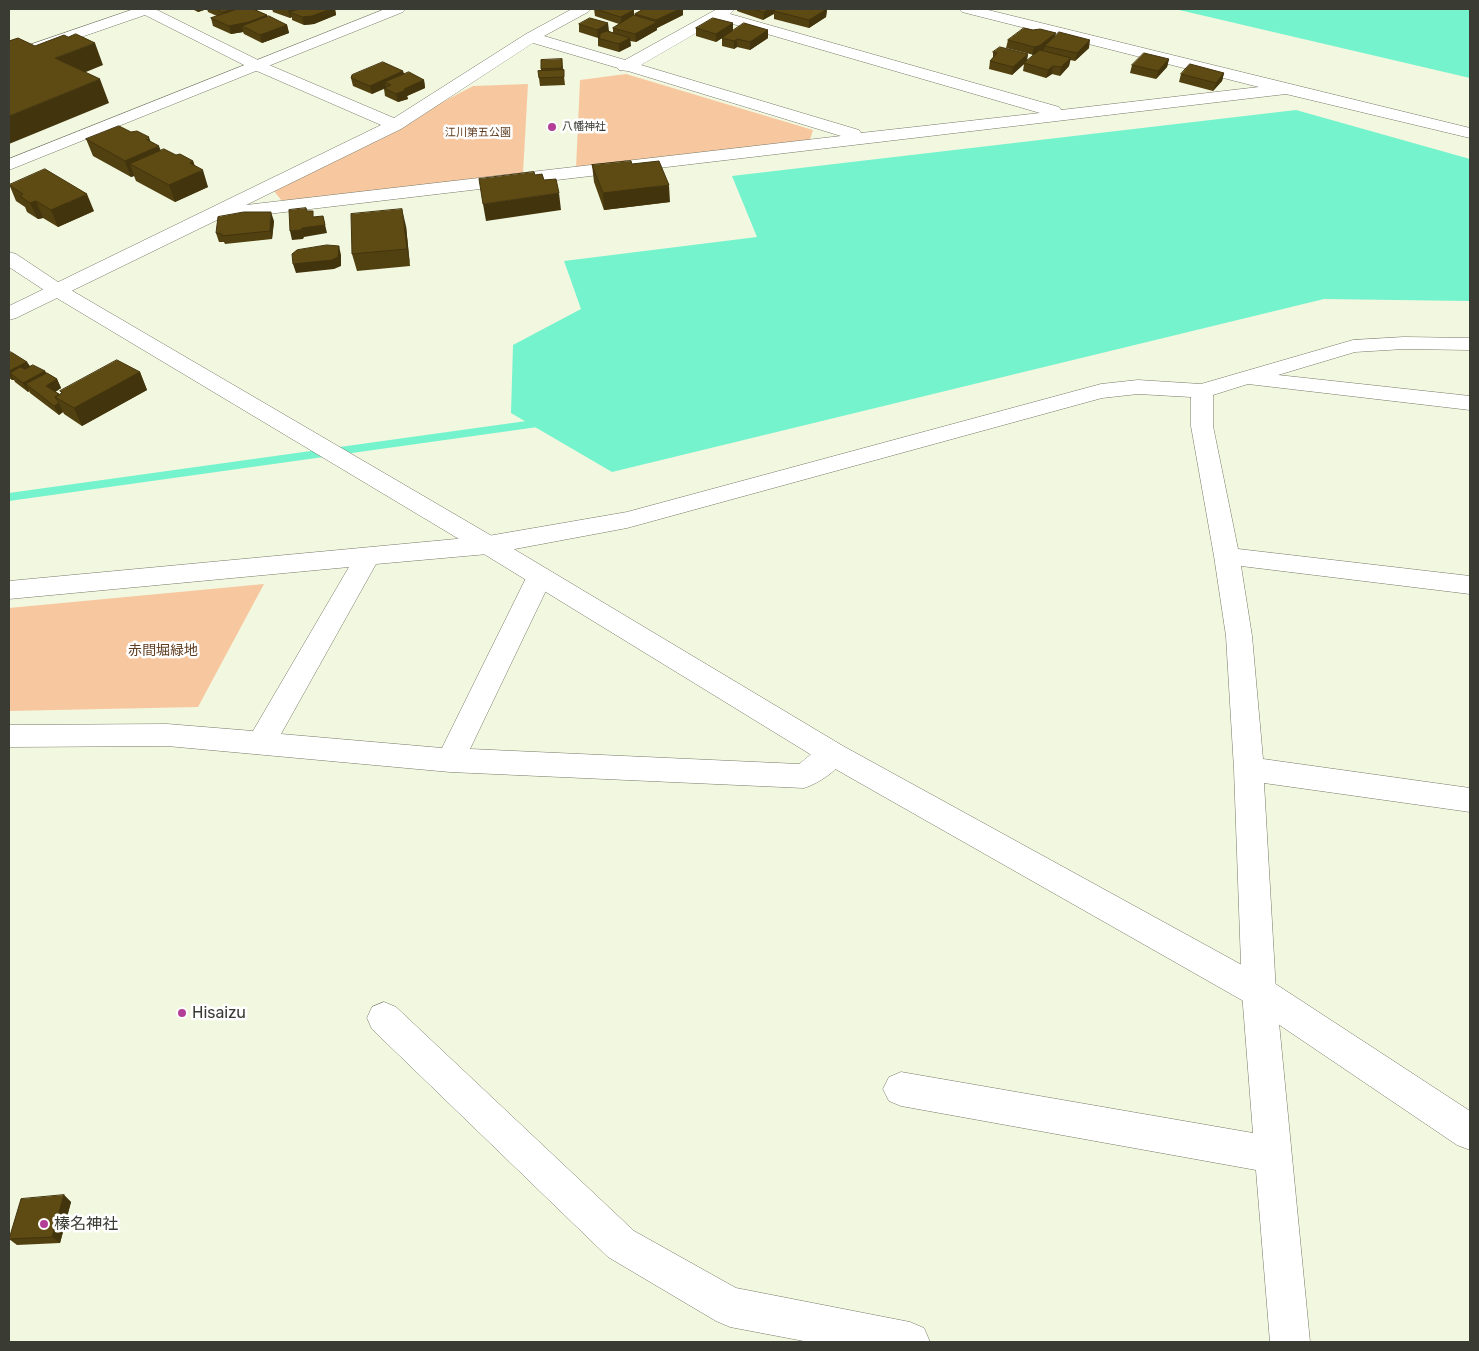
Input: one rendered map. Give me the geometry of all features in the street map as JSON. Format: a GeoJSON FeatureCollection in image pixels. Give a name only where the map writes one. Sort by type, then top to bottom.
{"type":"FeatureCollection","features":[{"type":"Feature","properties":{"kind":"street"},"geometry":{"type":"LineString","coordinates":[[9,57],[146,9],[256,65],[395,125]]}},
{"type":"Feature","properties":{"kind":"street"},"geometry":{"type":"LineString","coordinates":[[9,165],[398,9]]}},
{"type":"Feature","properties":{"kind":"street"},"geometry":{"type":"LineString","coordinates":[[9,314],[217,214],[395,125],[531,37],[583,9]]}},
{"type":"Feature","properties":{"kind":"street"},"geometry":{"type":"LineString","coordinates":[[968,9],[1470,133]]}},
{"type":"Feature","properties":{"kind":"street"},"geometry":{"type":"LineString","coordinates":[[624,67],[723,12],[1066,115]]}},
{"type":"Feature","properties":{"kind":"street"},"geometry":{"type":"LineString","coordinates":[[531,37],[624,67],[863,137]]}},
{"type":"Feature","properties":{"kind":"street"},"geometry":{"type":"LineString","coordinates":[[217,214],[1286,89]]}},
{"type":"Feature","properties":{"kind":"street"},"geometry":{"type":"LineString","coordinates":[[9,258],[57,290],[488,545],[539,578],[833,754],[1260,992],[1470,1132]]}},
{"type":"Feature","properties":{"kind":"street"},"geometry":{"type":"LineString","coordinates":[[9,590],[488,545],[627,520],[1101,391],[1138,387],[1202,391],[1353,346],[1404,343],[1470,344]]}},
{"type":"Feature","properties":{"kind":"street"},"geometry":{"type":"LineString","coordinates":[[1243,378],[1470,404]]}},
{"type":"Feature","properties":{"kind":"street"},"geometry":{"type":"LineString","coordinates":[[1202,391],[1202,426],[1227,556],[1239,636],[1249,769],[1260,992],[1290,1342]]}},
{"type":"Feature","properties":{"kind":"street"},"geometry":{"type":"LineString","coordinates":[[261,743],[368,556]]}},
{"type":"Feature","properties":{"kind":"street"},"geometry":{"type":"LineString","coordinates":[[1227,556],[1470,585]]}},
{"type":"Feature","properties":{"kind":"street"},"geometry":{"type":"LineString","coordinates":[[450,760],[539,578]]}},
{"type":"Feature","properties":{"kind":"street"},"geometry":{"type":"LineString","coordinates":[[9,736],[167,735],[450,760],[804,776],[833,754]]}},
{"type":"Feature","properties":{"kind":"street"},"geometry":{"type":"LineString","coordinates":[[1249,769],[1470,800]]}},
{"type":"Feature","properties":{"kind":"street"},"geometry":{"type":"LineString","coordinates":[[384,1018],[621,1244],[730,1307],[910,1342]]}},
{"type":"Feature","properties":{"kind":"street"},"geometry":{"type":"LineString","coordinates":[[901,1089],[1274,1156]]}},
{"type":"Feature","properties":{"kind":"green space"},"geometry":{"type":"Polygon","coordinates":[[[626,74],[813,130],[810,140],[576,168],[580,80],[626,74]]]}},
{"type":"Feature","properties":{"kind":"green space","name":"江川第五公園"},"geometry":{"type":"Polygon","coordinates":[[[528,84],[523,173],[282,201],[274,191],[473,86],[528,84]]]}},
{"type":"Feature","properties":{"kind":"green space","name":"赤間堀緑地"},"geometry":{"type":"Polygon","coordinates":[[[264,584],[198,707],[9,711],[9,608],[264,584]]]}},
{"type":"Feature","properties":{"kind":"shaded area"},"geometry":{"type":"Polygon","coordinates":[[[1175,9],[1470,9],[1470,78],[1175,9]]]}},
{"type":"Feature","properties":{"kind":"shaded area"},"geometry":{"type":"Polygon","coordinates":[[[1296,110],[1470,159],[1470,301],[1324,299],[612,472],[511,413],[513,345],[581,309],[564,261],[757,237],[732,176],[1296,110]]]}},
{"type":"Feature","properties":{"kind":"building"},"geometry":{"type":"Polygon","coordinates":[[[216,9],[234,9],[223,12],[216,9]]]}},
{"type":"Feature","properties":{"kind":"building"},"geometry":{"type":"Polygon","coordinates":[[[238,9],[253,9],[267,15],[249,22],[229,26],[211,18],[238,9]]]}},
{"type":"Feature","properties":{"kind":"building"},"geometry":{"type":"Polygon","coordinates":[[[300,9],[331,9],[312,16],[302,17],[290,12],[300,9]]]}},
{"type":"Feature","properties":{"kind":"building"},"geometry":{"type":"Polygon","coordinates":[[[596,9],[630,9],[634,10],[621,17],[596,9]]]}},
{"type":"Feature","properties":{"kind":"building"},"geometry":{"type":"Polygon","coordinates":[[[644,9],[680,9],[656,20],[635,14],[644,9]]]}},
{"type":"Feature","properties":{"kind":"building"},"geometry":{"type":"Polygon","coordinates":[[[753,9],[769,9],[764,12],[753,9]]]}},
{"type":"Feature","properties":{"kind":"building"},"geometry":{"type":"Polygon","coordinates":[[[777,9],[827,9],[809,20],[774,11],[777,9]]]}},
{"type":"Feature","properties":{"kind":"building"},"geometry":{"type":"Polygon","coordinates":[[[634,15],[657,22],[635,34],[613,28],[634,15]]]}},
{"type":"Feature","properties":{"kind":"building"},"geometry":{"type":"Polygon","coordinates":[[[269,16],[287,25],[260,35],[242,26],[269,16]]]}},
{"type":"Feature","properties":{"kind":"building"},"geometry":{"type":"Polygon","coordinates":[[[590,18],[608,23],[597,30],[579,24],[590,18]]]}},
{"type":"Feature","properties":{"kind":"building"},"geometry":{"type":"Polygon","coordinates":[[[713,18],[733,23],[716,34],[696,28],[713,18]]]}},
{"type":"Feature","properties":{"kind":"building"},"geometry":{"type":"Polygon","coordinates":[[[744,23],[768,30],[750,42],[722,38],[744,23]]]}},
{"type":"Feature","properties":{"kind":"building"},"geometry":{"type":"Polygon","coordinates":[[[1024,28],[1056,33],[1039,46],[1034,47],[1008,40],[1024,28]]]}},
{"type":"Feature","properties":{"kind":"building"},"geometry":{"type":"Polygon","coordinates":[[[607,31],[630,38],[619,44],[598,38],[600,34],[607,31]]]}},
{"type":"Feature","properties":{"kind":"building"},"geometry":{"type":"Polygon","coordinates":[[[1059,32],[1090,40],[1077,53],[1045,46],[1059,32]]]}},
{"type":"Feature","properties":{"kind":"building"},"geometry":{"type":"Polygon","coordinates":[[[76,34],[95,43],[55,58],[100,79],[9,116],[9,41],[18,38],[35,46],[64,35],[68,37],[76,34]]]}},
{"type":"Feature","properties":{"kind":"building"},"geometry":{"type":"Polygon","coordinates":[[[1000,47],[1028,54],[1013,67],[990,61],[997,53],[993,52],[1000,47]]]}},
{"type":"Feature","properties":{"kind":"building"},"geometry":{"type":"Polygon","coordinates":[[[1040,50],[1071,58],[1061,67],[1053,66],[1048,70],[1024,63],[1040,50]]]}},
{"type":"Feature","properties":{"kind":"building"},"geometry":{"type":"Polygon","coordinates":[[[1144,53],[1169,59],[1158,71],[1132,65],[1144,53]]]}},
{"type":"Feature","properties":{"kind":"building"},"geometry":{"type":"Polygon","coordinates":[[[562,59],[562,68],[541,69],[541,60],[562,59]]]}},
{"type":"Feature","properties":{"kind":"building"},"geometry":{"type":"Polygon","coordinates":[[[383,62],[403,71],[370,86],[351,78],[352,75],[383,62]]]}},
{"type":"Feature","properties":{"kind":"building"},"geometry":{"type":"Polygon","coordinates":[[[1190,64],[1224,73],[1216,83],[1181,74],[1190,64]]]}},
{"type":"Feature","properties":{"kind":"building"},"geometry":{"type":"Polygon","coordinates":[[[564,70],[564,77],[539,78],[538,71],[564,70]]]}},
{"type":"Feature","properties":{"kind":"building"},"geometry":{"type":"Polygon","coordinates":[[[409,72],[424,80],[396,94],[384,88],[391,85],[385,82],[409,72]]]}},
{"type":"Feature","properties":{"kind":"building"},"geometry":{"type":"Polygon","coordinates":[[[119,126],[131,132],[137,131],[149,137],[146,139],[159,146],[125,161],[86,139],[119,126]]]}},
{"type":"Feature","properties":{"kind":"building"},"geometry":{"type":"Polygon","coordinates":[[[164,149],[193,161],[190,163],[203,170],[169,185],[130,164],[164,149]]]}},
{"type":"Feature","properties":{"kind":"building"},"geometry":{"type":"Polygon","coordinates":[[[631,161],[632,164],[659,161],[669,185],[603,193],[592,165],[631,161]]]}},
{"type":"Feature","properties":{"kind":"building"},"geometry":{"type":"Polygon","coordinates":[[[45,169],[87,194],[51,210],[36,201],[30,203],[20,196],[23,194],[9,185],[45,169]]]}},
{"type":"Feature","properties":{"kind":"building"},"geometry":{"type":"Polygon","coordinates":[[[534,172],[535,175],[542,174],[544,180],[556,179],[559,193],[483,204],[479,179],[534,172]]]}},
{"type":"Feature","properties":{"kind":"building"},"geometry":{"type":"Polygon","coordinates":[[[306,208],[307,211],[313,211],[313,217],[323,216],[325,225],[290,231],[289,210],[306,208]]]}},
{"type":"Feature","properties":{"kind":"building"},"geometry":{"type":"Polygon","coordinates":[[[402,209],[407,249],[352,254],[351,214],[402,209]]]}},
{"type":"Feature","properties":{"kind":"building"},"geometry":{"type":"Polygon","coordinates":[[[244,212],[271,212],[270,231],[222,236],[222,234],[216,233],[218,217],[244,212]]]}},
{"type":"Feature","properties":{"kind":"building"},"geometry":{"type":"Polygon","coordinates":[[[327,245],[339,246],[338,257],[332,260],[293,264],[292,254],[297,250],[327,245]]]}},
{"type":"Feature","properties":{"kind":"building"},"geometry":{"type":"Polygon","coordinates":[[[11,352],[27,362],[9,371],[9,353],[11,352]]]}},
{"type":"Feature","properties":{"kind":"building"},"geometry":{"type":"Polygon","coordinates":[[[117,360],[140,372],[74,408],[55,397],[62,393],[60,391],[117,360]]]}},
{"type":"Feature","properties":{"kind":"building"},"geometry":{"type":"Polygon","coordinates":[[[33,365],[45,371],[23,383],[10,373],[20,367],[25,369],[33,365]]]}},
{"type":"Feature","properties":{"kind":"building"},"geometry":{"type":"Polygon","coordinates":[[[47,373],[57,379],[46,386],[59,394],[55,397],[59,403],[54,406],[26,384],[47,373]]]}},
{"type":"Feature","properties":{"kind":"building","name":"榛名神社"},"geometry":{"type":"Polygon","coordinates":[[[64,1195],[52,1237],[9,1239],[21,1199],[64,1195]]]}},
{"type":"Feature","properties":{"kind":"waterway"},"geometry":{"type":"LineString","coordinates":[[9,497],[548,422]]}},
{"type":"Feature","properties":{"kind":"place","name":"八幡神社"},"geometry":{"type":"Point","coordinates":[552,127]}},
{"type":"Feature","properties":{"kind":"place","name":"Hisaizu"},"geometry":{"type":"Point","coordinates":[182,1013]}},
{"type":"Feature","properties":{"kind":"place","name":"榛名神社"},"geometry":{"type":"Point","coordinates":[44,1224]}}]}
